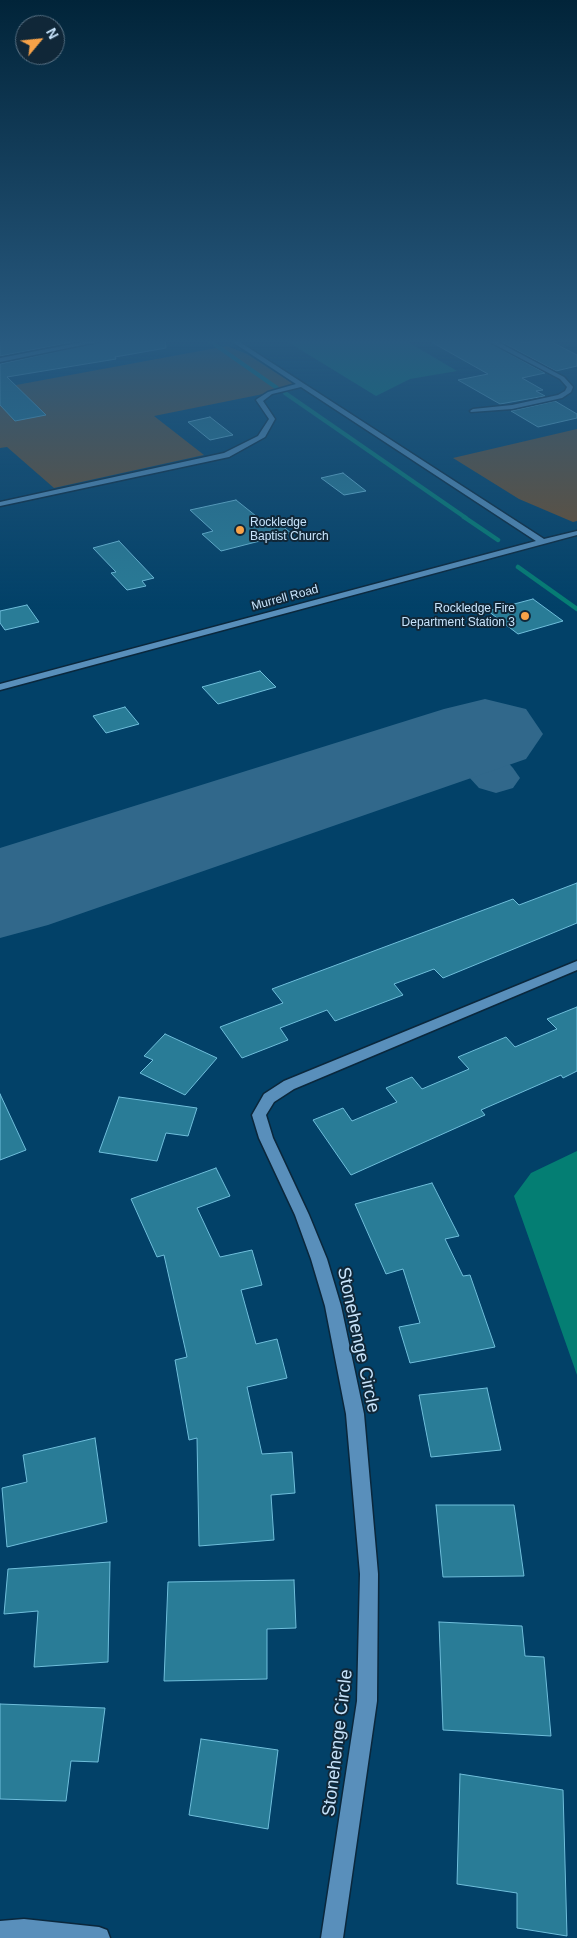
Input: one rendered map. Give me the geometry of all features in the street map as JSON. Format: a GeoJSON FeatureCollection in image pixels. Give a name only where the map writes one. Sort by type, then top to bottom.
{"type":"FeatureCollection","features":[{"type":"Feature","properties":{"kind":"street"},"geometry":{"type":"LineString","coordinates":[[0,504],[226,455],[261,438],[266,429]]}},
{"type":"Feature","properties":{"kind":"street"},"geometry":{"type":"LineString","coordinates":[[369,429],[543,542]]}},
{"type":"Feature","properties":{"kind":"street","name":"Murrell Road"},"geometry":{"type":"LineString","coordinates":[[0,687],[577,533]]}},
{"type":"Feature","properties":{"kind":"street","name":"Stonehenge Circle"},"geometry":{"type":"LineString","coordinates":[[332,1938],[367,1700],[369,1574],[356,1423],[333,1306],[319,1259],[302,1215],[266,1138],[259,1115],[269,1098],[289,1085],[577,965]]}},
{"type":"Feature","properties":{"kind":"street"},"geometry":{"type":"LineString","coordinates":[[0,1932],[24,1930],[99,1938]]}},
{"type":"Feature","properties":{"kind":"shaded area"},"geometry":{"type":"Polygon","coordinates":[[[0,429],[171,429],[204,455],[54,488],[7,447],[0,448],[0,429]]]}},
{"type":"Feature","properties":{"kind":"shaded area"},"geometry":{"type":"Polygon","coordinates":[[[577,429],[577,521],[573,522],[519,499],[453,458],[577,429]]]}},
{"type":"Feature","properties":{"kind":"shaded area"},"geometry":{"type":"Polygon","coordinates":[[[577,1151],[577,1375],[514,1196],[531,1173],[577,1151]]]}},
{"type":"Feature","properties":{"kind":"building"},"geometry":{"type":"Polygon","coordinates":[[[197,429],[226,429],[233,435],[210,440],[197,429]]]}},
{"type":"Feature","properties":{"kind":"building"},"geometry":{"type":"Polygon","coordinates":[[[343,473],[366,491],[344,495],[321,478],[343,473]]]}},
{"type":"Feature","properties":{"kind":"building"},"geometry":{"type":"Polygon","coordinates":[[[236,500],[261,520],[271,517],[291,533],[221,551],[202,534],[213,531],[190,510],[236,500]]]}},
{"type":"Feature","properties":{"kind":"building"},"geometry":{"type":"Polygon","coordinates":[[[119,541],[154,578],[142,581],[146,586],[127,590],[111,573],[116,572],[93,548],[119,541]]]}},
{"type":"Feature","properties":{"kind":"building","name":"Rockledge Fire Department Station 3"},"geometry":{"type":"Polygon","coordinates":[[[533,599],[563,621],[518,634],[488,611],[533,599]]]}},
{"type":"Feature","properties":{"kind":"building"},"geometry":{"type":"Polygon","coordinates":[[[27,605],[39,622],[5,630],[0,623],[0,611],[27,605]]]}},
{"type":"Feature","properties":{"kind":"building"},"geometry":{"type":"Polygon","coordinates":[[[260,671],[276,687],[218,704],[202,687],[260,671]]]}},
{"type":"Feature","properties":{"kind":"building"},"geometry":{"type":"Polygon","coordinates":[[[125,707],[139,724],[106,733],[93,716],[125,707]]]}},
{"type":"Feature","properties":{"kind":"building"},"geometry":{"type":"Polygon","coordinates":[[[577,883],[577,923],[443,978],[434,969],[394,984],[403,995],[335,1021],[327,1010],[280,1028],[288,1040],[242,1058],[220,1027],[283,1003],[272,989],[513,899],[519,905],[577,883]]]}},
{"type":"Feature","properties":{"kind":"building"},"geometry":{"type":"Polygon","coordinates":[[[577,1007],[577,1071],[563,1078],[561,1075],[481,1110],[485,1115],[351,1175],[313,1120],[343,1108],[352,1121],[397,1102],[386,1088],[412,1077],[422,1089],[469,1069],[458,1057],[506,1037],[515,1047],[557,1029],[547,1019],[577,1007]]]}},
{"type":"Feature","properties":{"kind":"building"},"geometry":{"type":"Polygon","coordinates":[[[165,1034],[217,1058],[185,1095],[140,1073],[153,1060],[144,1056],[165,1034]]]}},
{"type":"Feature","properties":{"kind":"building"},"geometry":{"type":"Polygon","coordinates":[[[0,1094],[26,1150],[0,1160],[0,1094]]]}},
{"type":"Feature","properties":{"kind":"building"},"geometry":{"type":"Polygon","coordinates":[[[119,1097],[197,1108],[188,1136],[166,1133],[157,1161],[99,1152],[119,1097]]]}},
{"type":"Feature","properties":{"kind":"building"},"geometry":{"type":"Polygon","coordinates":[[[216,1168],[230,1196],[197,1208],[220,1257],[252,1250],[262,1285],[241,1290],[256,1344],[277,1339],[287,1378],[247,1387],[262,1454],[292,1452],[295,1493],[271,1495],[274,1540],[199,1546],[197,1438],[189,1440],[175,1360],[187,1357],[164,1255],[157,1257],[131,1199],[216,1168]]]}},
{"type":"Feature","properties":{"kind":"building"},"geometry":{"type":"Polygon","coordinates":[[[432,1183],[459,1236],[445,1239],[463,1276],[470,1275],[495,1347],[410,1363],[399,1327],[420,1323],[403,1269],[386,1274],[355,1204],[432,1183]]]}},
{"type":"Feature","properties":{"kind":"building"},"geometry":{"type":"Polygon","coordinates":[[[487,1388],[501,1450],[431,1457],[419,1395],[487,1388]]]}},
{"type":"Feature","properties":{"kind":"building"},"geometry":{"type":"Polygon","coordinates":[[[95,1438],[107,1522],[7,1547],[2,1488],[27,1482],[23,1455],[95,1438]]]}},
{"type":"Feature","properties":{"kind":"building"},"geometry":{"type":"Polygon","coordinates":[[[436,1505],[514,1505],[524,1576],[443,1577],[436,1505]]]}},
{"type":"Feature","properties":{"kind":"building"},"geometry":{"type":"Polygon","coordinates":[[[110,1562],[108,1662],[34,1667],[38,1611],[4,1614],[8,1569],[110,1562]]]}},
{"type":"Feature","properties":{"kind":"building"},"geometry":{"type":"Polygon","coordinates":[[[294,1580],[296,1628],[267,1629],[267,1679],[164,1681],[168,1582],[294,1580]]]}},
{"type":"Feature","properties":{"kind":"building"},"geometry":{"type":"Polygon","coordinates":[[[439,1622],[522,1626],[525,1656],[544,1657],[551,1736],[443,1730],[439,1622]]]}},
{"type":"Feature","properties":{"kind":"building"},"geometry":{"type":"Polygon","coordinates":[[[0,1704],[105,1708],[98,1762],[71,1761],[66,1801],[0,1799],[0,1704]]]}},
{"type":"Feature","properties":{"kind":"building"},"geometry":{"type":"Polygon","coordinates":[[[201,1739],[278,1750],[268,1829],[189,1815],[201,1739]]]}},
{"type":"Feature","properties":{"kind":"building"},"geometry":{"type":"Polygon","coordinates":[[[460,1774],[563,1790],[567,1936],[517,1928],[517,1893],[457,1884],[460,1774]]]}},
{"type":"Feature","properties":{"kind":"waterway"},"geometry":{"type":"LineString","coordinates":[[338,429],[466,518]]}},
{"type":"Feature","properties":{"kind":"waterway"},"geometry":{"type":"LineString","coordinates":[[464,517],[498,540]]}},
{"type":"Feature","properties":{"kind":"waterway"},"geometry":{"type":"LineString","coordinates":[[518,567],[577,609]]}},
{"type":"Feature","properties":{"kind":"taxiway"},"geometry":{"type":"LineString","coordinates":[[462,741],[496,778]]}},
{"type":"Feature","properties":{"kind":"runway"},"geometry":{"type":"LineString","coordinates":[[0,894],[485,734]]}},
{"type":"Feature","properties":{"kind":"place","name":"Rockledge Baptist Church"},"geometry":{"type":"Point","coordinates":[240,530]}},
{"type":"Feature","properties":{"kind":"place","name":"Rockledge Fire Department Station 3"},"geometry":{"type":"Point","coordinates":[525,616]}}]}
